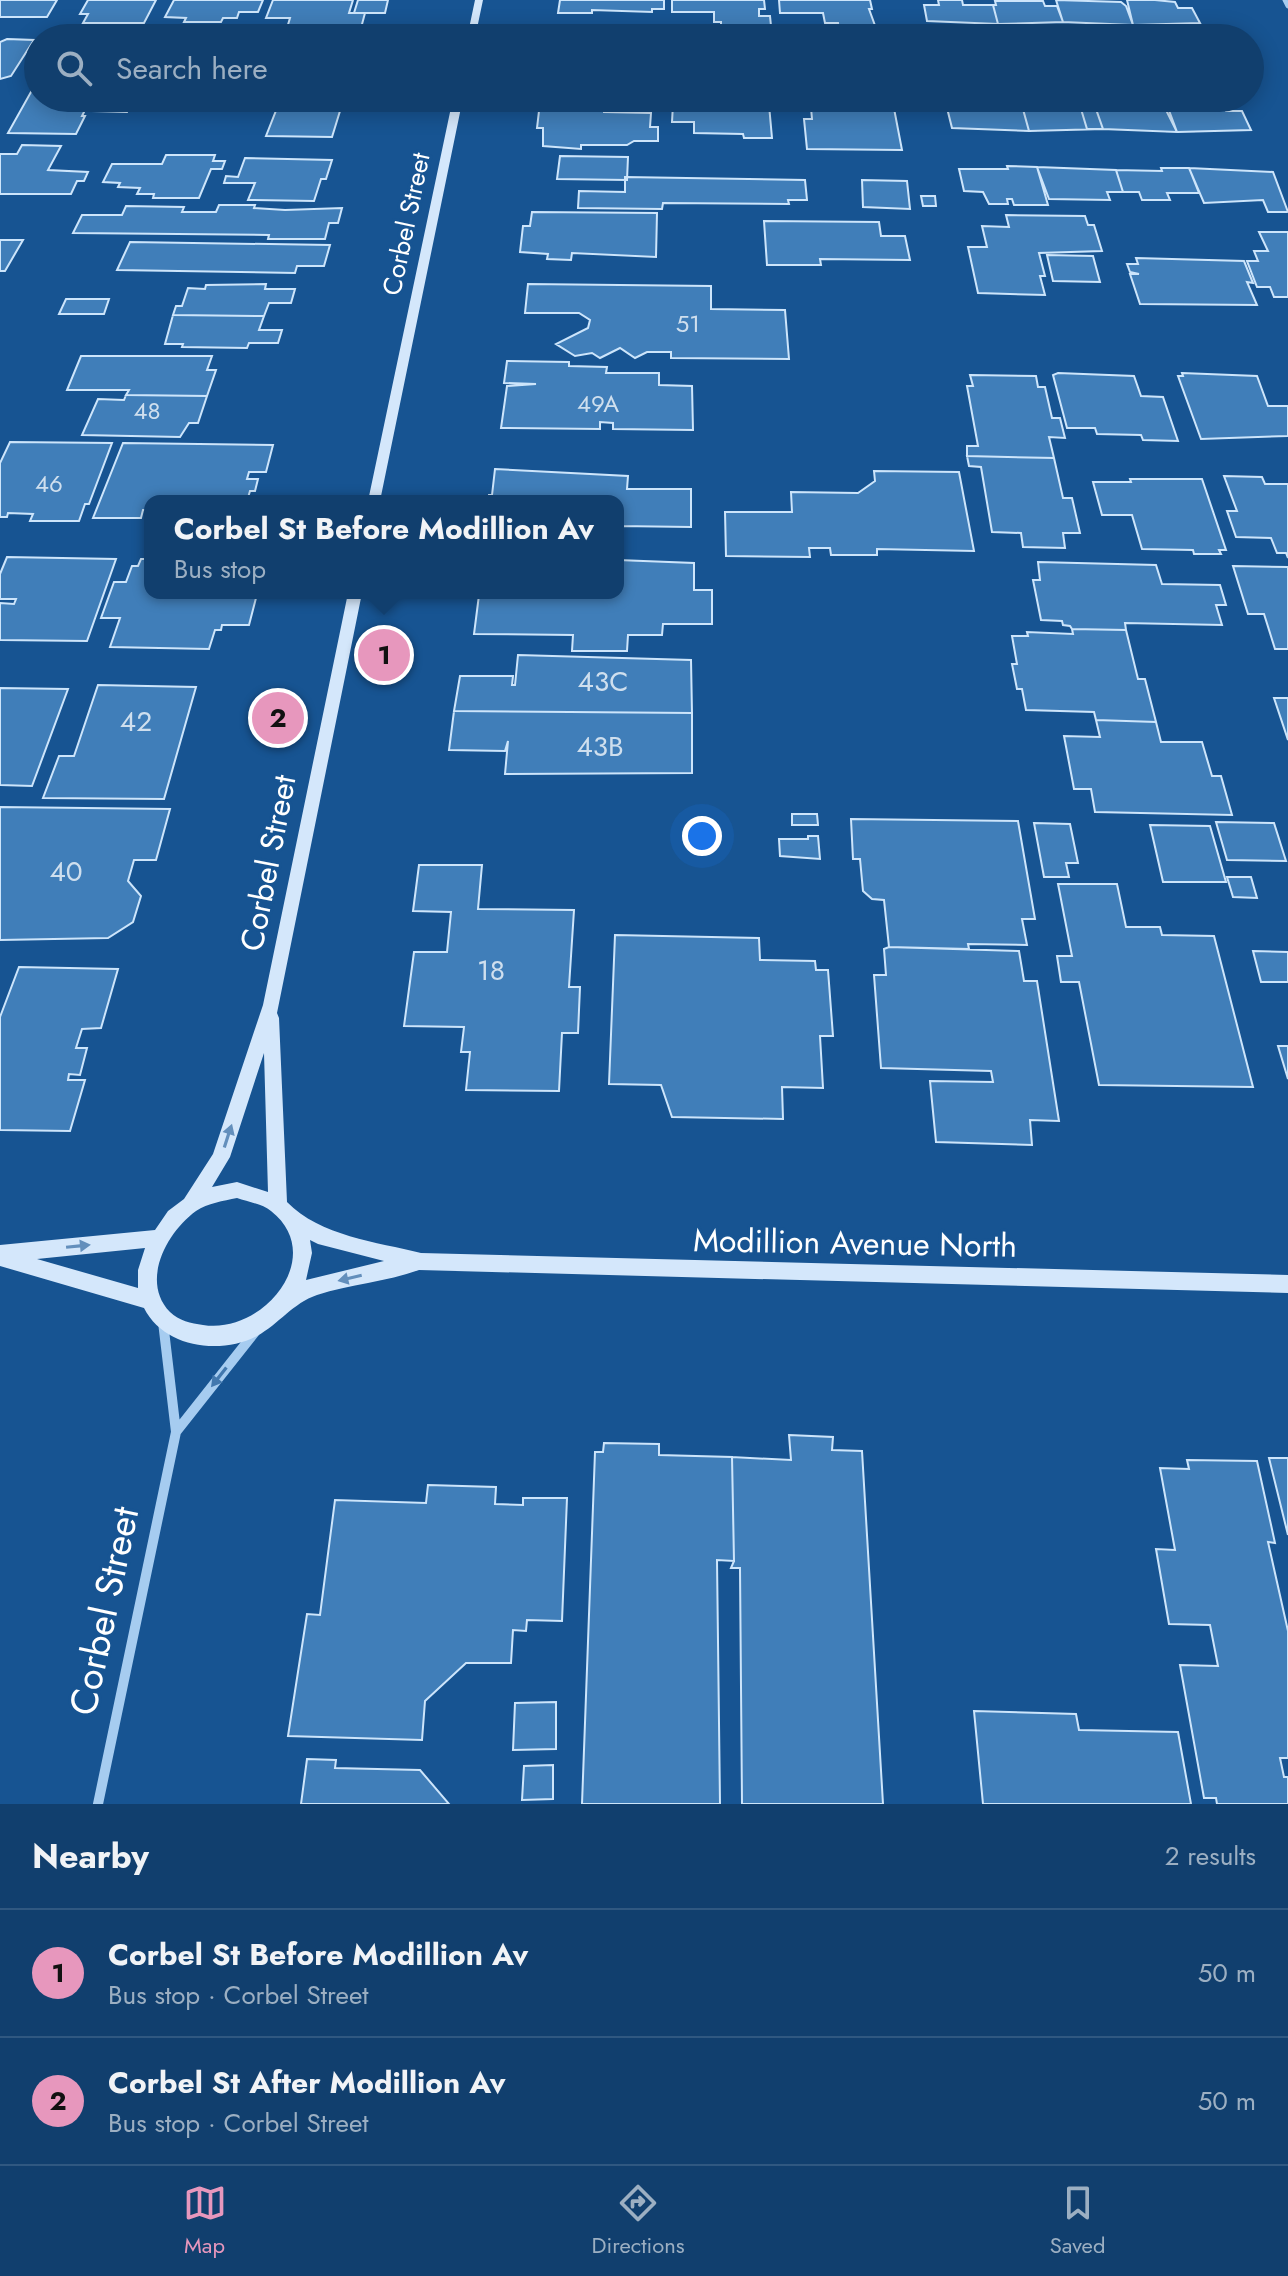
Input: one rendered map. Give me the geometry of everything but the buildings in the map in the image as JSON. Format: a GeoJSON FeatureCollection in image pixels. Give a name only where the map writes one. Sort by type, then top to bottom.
{"type":"FeatureCollection","features":[{"type":"Feature","properties":{"kind":"street"},"geometry":{"type":"LineString","coordinates":[[474,24],[479,0]]}},
{"type":"Feature","properties":{"kind":"street"},"geometry":{"type":"LineString","coordinates":[[1285,0],[1288,6]]}},
{"type":"Feature","properties":{"kind":"street","name":"Corbel Street"},"geometry":{"type":"LineString","coordinates":[[375,495],[455,112]]}},
{"type":"Feature","properties":{"kind":"street","name":"Corbel Street"},"geometry":{"type":"LineString","coordinates":[[191,1204],[221,1157],[271,1005],[354,599]]}},
{"type":"Feature","properties":{"kind":"street","name":"Corbel Street"},"geometry":{"type":"LineString","coordinates":[[271,1005],[278,1203]]}},
{"type":"Feature","properties":{"kind":"street"},"geometry":{"type":"LineString","coordinates":[[237,1190],[259,1194],[278,1203],[292,1217],[301,1237],[304,1259],[297,1282],[284,1304],[263,1322],[237,1334],[208,1338],[182,1332],[162,1318],[151,1301],[147,1280],[149,1259],[158,1238],[191,1204],[237,1190]]}},
{"type":"Feature","properties":{"kind":"street","name":"Modillion Avenue North"},"geometry":{"type":"LineString","coordinates":[[292,1217],[318,1235],[421,1262],[1288,1284]]}},
{"type":"Feature","properties":{"kind":"street"},"geometry":{"type":"LineString","coordinates":[[0,1256],[158,1238]]}},
{"type":"Feature","properties":{"kind":"street"},"geometry":{"type":"LineString","coordinates":[[0,1256],[151,1301]]}},
{"type":"Feature","properties":{"kind":"street","name":"Modillion Avenue North"},"geometry":{"type":"LineString","coordinates":[[284,1304],[311,1287],[421,1262]]}},
{"type":"Feature","properties":{"kind":"street","name":"Corbel Street"},"geometry":{"type":"LineString","coordinates":[[98,1804],[176,1432],[162,1318]]}},
{"type":"Feature","properties":{"kind":"street","name":"Corbel Street"},"geometry":{"type":"LineString","coordinates":[[176,1432],[263,1322]]}},
{"type":"Feature","properties":{"kind":"place","name":"Corbel St Before Modillion Av"},"geometry":{"type":"Point","coordinates":[384,655]}},
{"type":"Feature","properties":{"kind":"place","name":"Corbel St After Modillion Av"},"geometry":{"type":"Point","coordinates":[278,718]}}]}
